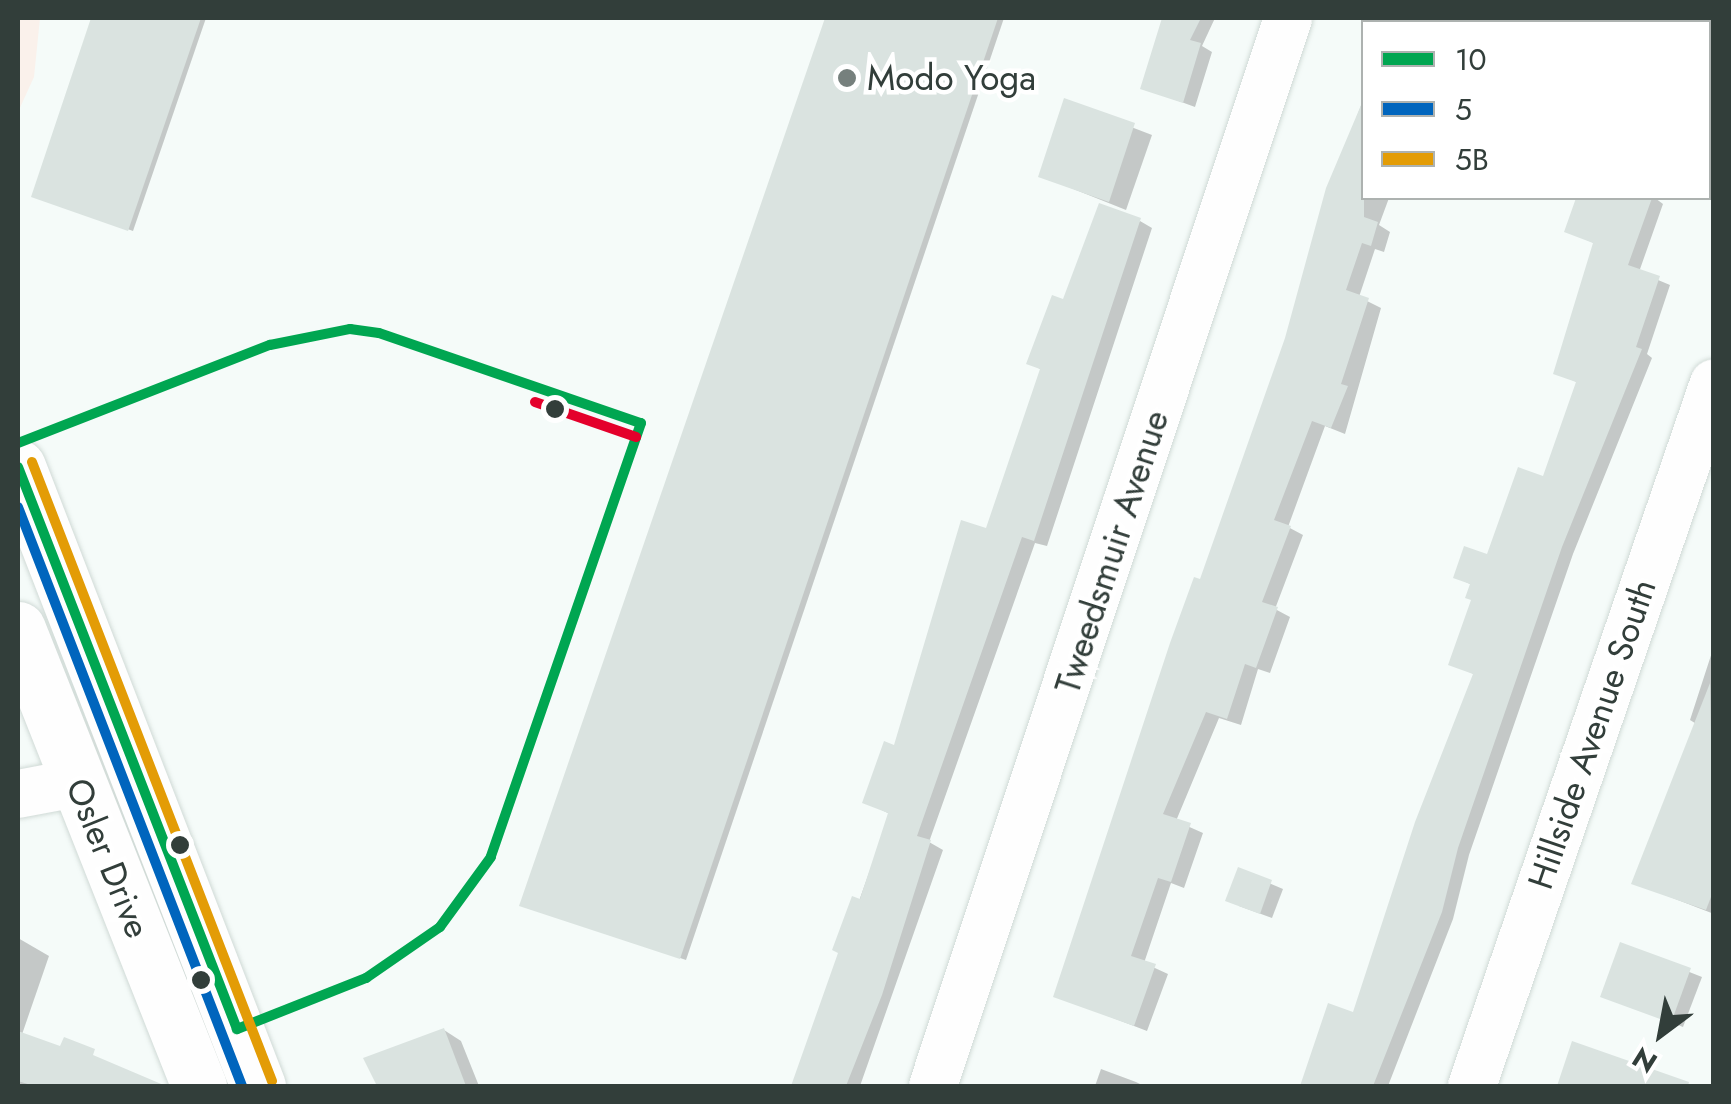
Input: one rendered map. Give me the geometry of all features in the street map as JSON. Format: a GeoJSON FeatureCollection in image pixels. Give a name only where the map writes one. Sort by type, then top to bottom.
{"type":"FeatureCollection","features":[{"type":"Feature","properties":{"kind":"main road","name":"Osler Drive"},"geometry":{"type":"LineString","coordinates":[[18,467],[258,1086]]}},
{"type":"Feature","properties":{"kind":"main road","name":"Osler Drive"},"geometry":{"type":"LineString","coordinates":[[18,628],[200,1086]]}},
{"type":"Feature","properties":{"kind":"street","name":"Tweedsmuir Avenue"},"geometry":{"type":"LineString","coordinates":[[933,1086],[1288,18]]}},
{"type":"Feature","properties":{"kind":"street","name":"Hillside Avenue South"},"geometry":{"type":"LineString","coordinates":[[1472,1086],[1705,434],[1714,383]]}},
{"type":"Feature","properties":{"kind":"street"},"geometry":{"type":"LineString","coordinates":[[18,794],[78,783]]}},
{"type":"Feature","properties":{"kind":"shaded area"},"geometry":{"type":"Polygon","coordinates":[[[18,18],[40,18],[34,77],[18,112],[18,18]]]}},
{"type":"Feature","properties":{"kind":"shaded area"},"geometry":{"type":"Polygon","coordinates":[[[1713,18],[1713,120],[1711,20],[1571,20],[1713,18]]]}},
{"type":"Feature","properties":{"kind":"building"},"geometry":{"type":"Polygon","coordinates":[[[91,18],[201,18],[128,231],[31,197],[91,18]]]}},
{"type":"Feature","properties":{"kind":"building"},"geometry":{"type":"Polygon","coordinates":[[[825,18],[998,18],[680,959],[519,906],[825,18]]]}},
{"type":"Feature","properties":{"kind":"building"},"geometry":{"type":"Polygon","coordinates":[[[1162,18],[1201,18],[1190,40],[1201,43],[1183,103],[1140,89],[1162,18]]]}},
{"type":"Feature","properties":{"kind":"building"},"geometry":{"type":"Polygon","coordinates":[[[1064,98],[1135,123],[1109,202],[1038,177],[1064,98]]]}},
{"type":"Feature","properties":{"kind":"building"},"geometry":{"type":"Polygon","coordinates":[[[1361,105],[1361,200],[1364,217],[1378,222],[1371,246],[1362,243],[1346,290],[1369,298],[1341,384],[1348,386],[1331,428],[1312,421],[1274,520],[1291,526],[1262,602],[1278,607],[1256,668],[1245,664],[1227,719],[1206,712],[1163,814],[1191,823],[1171,882],[1158,878],[1131,956],[1156,964],[1134,1026],[1053,997],[1170,643],[1194,577],[1200,579],[1285,338],[1326,188],[1361,105]]]}},
{"type":"Feature","properties":{"kind":"building"},"geometry":{"type":"Polygon","coordinates":[[[1575,200],[1651,200],[1628,265],[1660,276],[1636,347],[1642,349],[1562,547],[1458,848],[1442,912],[1373,1086],[1300,1086],[1328,1003],[1353,1012],[1415,822],[1473,674],[1448,665],[1471,600],[1465,598],[1470,584],[1453,578],[1464,546],[1487,554],[1518,467],[1543,476],[1576,382],[1553,374],[1593,243],[1564,232],[1575,200]]]}},
{"type":"Feature","properties":{"kind":"building"},"geometry":{"type":"Polygon","coordinates":[[[1099,203],[1141,218],[1034,541],[1022,537],[917,836],[931,840],[882,995],[846,1086],[791,1086],[838,953],[832,950],[852,896],[860,899],[888,813],[862,803],[884,741],[894,745],[961,520],[986,528],[1040,369],[1026,364],[1052,295],[1063,299],[1099,203]]]}},
{"type":"Feature","properties":{"kind":"building"},"geometry":{"type":"Polygon","coordinates":[[[1710,683],[1714,889],[1706,910],[1631,884],[1710,683]]]}},
{"type":"Feature","properties":{"kind":"building"},"geometry":{"type":"Polygon","coordinates":[[[1238,867],[1272,880],[1260,914],[1225,901],[1238,867]]]}},
{"type":"Feature","properties":{"kind":"building"},"geometry":{"type":"Polygon","coordinates":[[[1620,942],[1691,968],[1671,1023],[1600,997],[1620,942]]]}},
{"type":"Feature","properties":{"kind":"building"},"geometry":{"type":"Polygon","coordinates":[[[444,1028],[466,1086],[377,1086],[363,1058],[444,1028]]]}},
{"type":"Feature","properties":{"kind":"building"},"geometry":{"type":"Polygon","coordinates":[[[18,1031],[60,1046],[64,1037],[95,1049],[93,1055],[166,1086],[34,1086],[18,1081],[18,1031]]]}},
{"type":"Feature","properties":{"kind":"building"},"geometry":{"type":"Polygon","coordinates":[[[1572,1041],[1689,1082],[1688,1086],[1557,1086],[1572,1041]]]}},
{"type":"Feature","properties":{"kind":"transit line","name":"10"},"geometry":{"type":"LineString","coordinates":[[18,443],[270,345],[350,329],[379,333],[641,423],[491,857],[440,927],[366,978],[237,1029],[18,467]]}},
{"type":"Feature","properties":{"kind":"transit line"},"geometry":{"type":"LineString","coordinates":[[535,402],[636,437]]}},
{"type":"Feature","properties":{"kind":"transit line","name":"5B"},"geometry":{"type":"LineString","coordinates":[[32,462],[272,1081]]}},
{"type":"Feature","properties":{"kind":"transit line","name":"5"},"geometry":{"type":"LineString","coordinates":[[18,507],[242,1086]]}},
{"type":"Feature","properties":{"kind":"place","name":"Modo Yoga"},"geometry":{"type":"Point","coordinates":[847,78]}}]}
